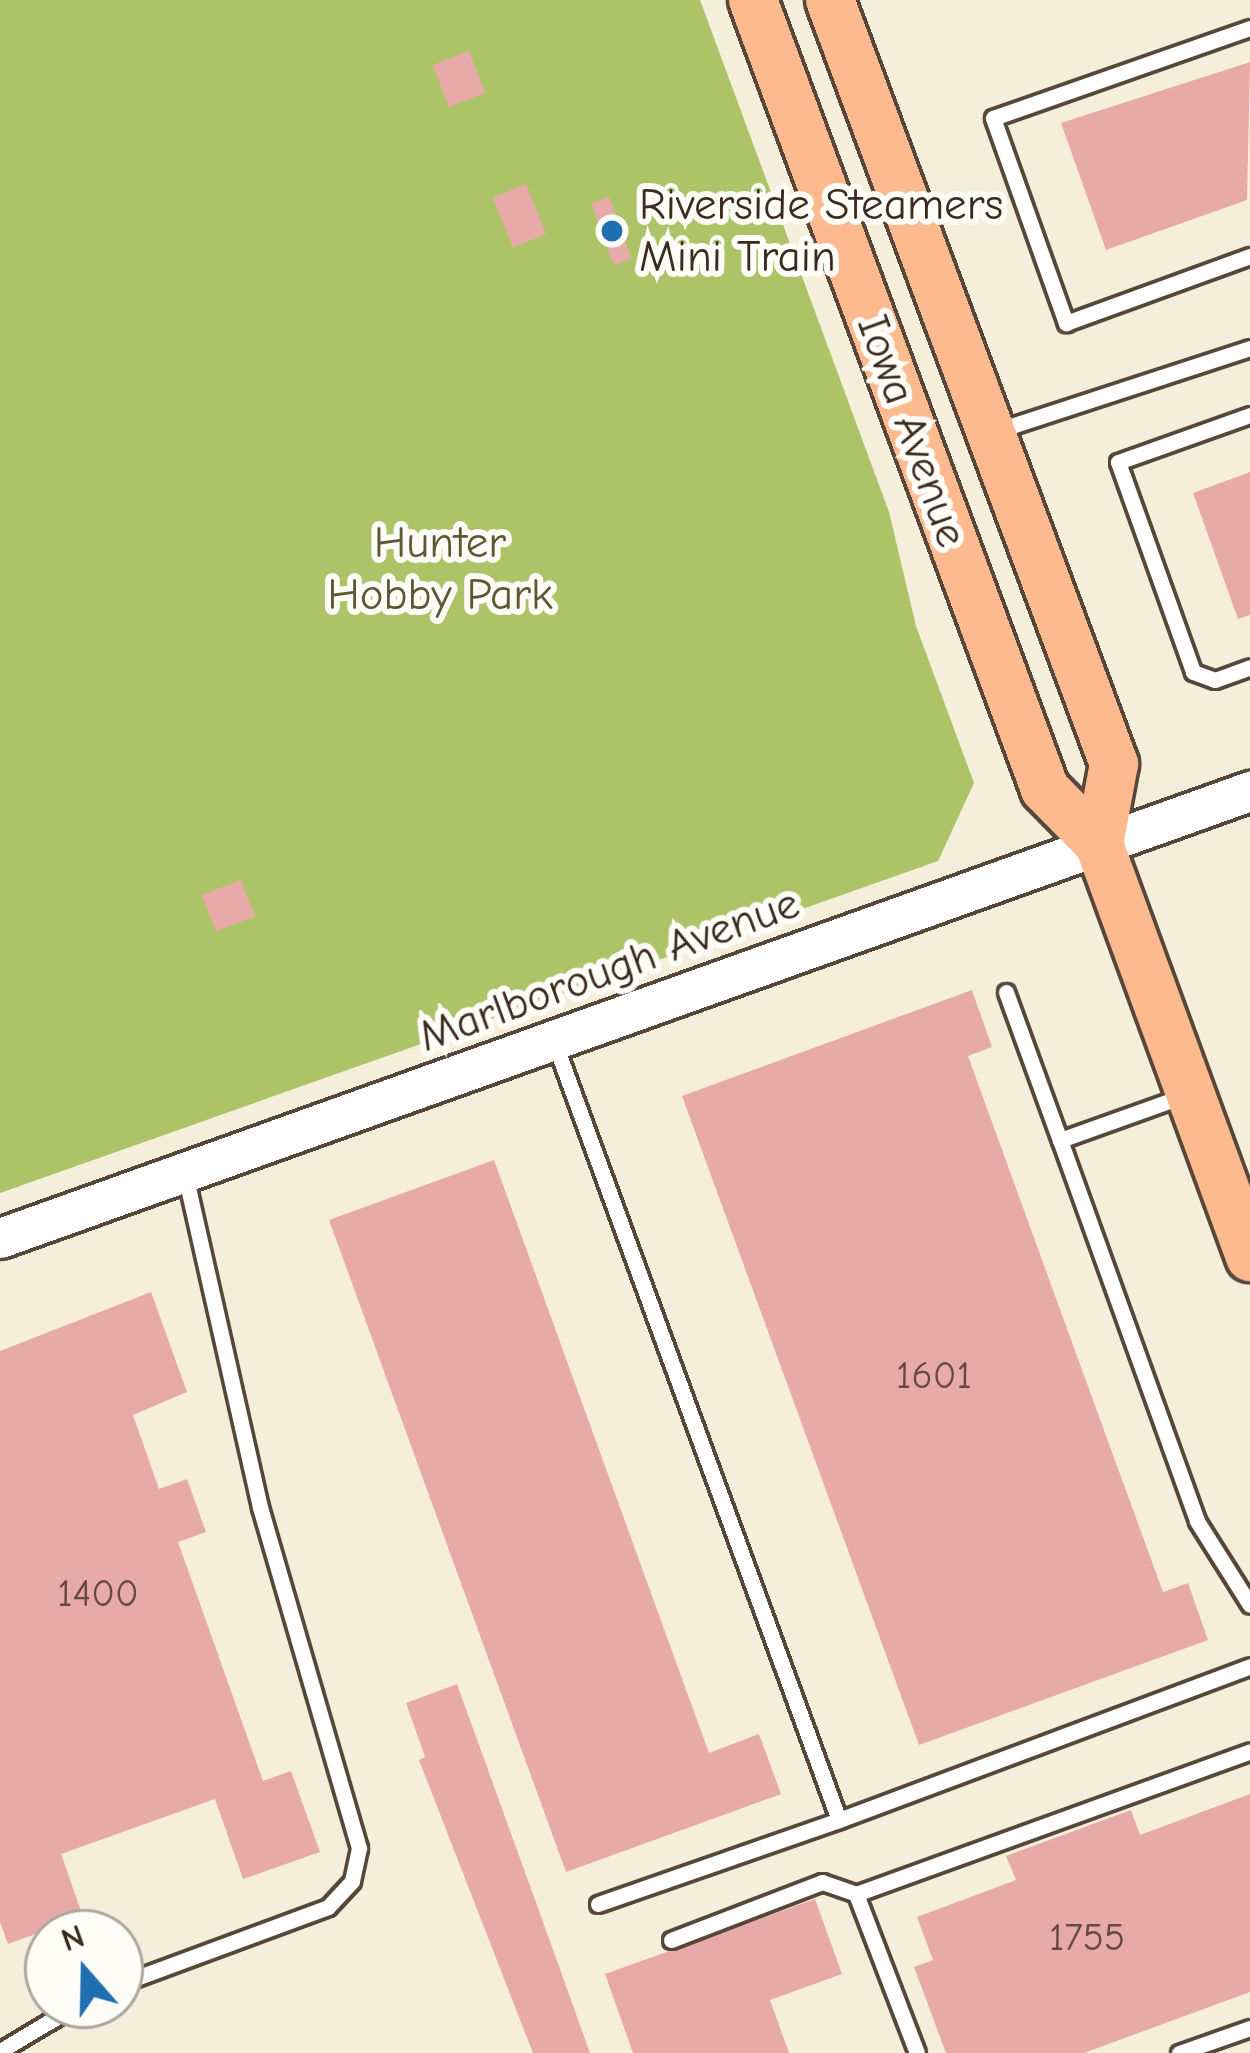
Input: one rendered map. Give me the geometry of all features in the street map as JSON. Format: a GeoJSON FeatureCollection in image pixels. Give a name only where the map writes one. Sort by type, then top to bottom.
{"type":"FeatureCollection","features":[{"type":"Feature","properties":{"kind":"main road","name":"Iowa Avenue"},"geometry":{"type":"LineString","coordinates":[[753,0],[1045,789],[1099,844],[1250,1257]]}},
{"type":"Feature","properties":{"kind":"main road","name":"Iowa Avenue"},"geometry":{"type":"LineString","coordinates":[[830,0],[1114,764],[1099,844]]}},
{"type":"Feature","properties":{"kind":"street","name":"Marlborough Avenue"},"geometry":{"type":"LineString","coordinates":[[0,1238],[1250,791]]}},
{"type":"Feature","properties":{"kind":"lane"},"geometry":{"type":"LineString","coordinates":[[1250,28],[993,118],[1066,323],[1250,256]]}},
{"type":"Feature","properties":{"kind":"lane"},"geometry":{"type":"LineString","coordinates":[[990,433],[1250,348]]}},
{"type":"Feature","properties":{"kind":"lane"},"geometry":{"type":"LineString","coordinates":[[1250,415],[1118,462],[1193,672],[1215,680],[1250,667]]}},
{"type":"Feature","properties":{"kind":"lane"},"geometry":{"type":"LineString","coordinates":[[1006,992],[1197,1521],[1250,1605]]}},
{"type":"Feature","properties":{"kind":"lane"},"geometry":{"type":"LineString","coordinates":[[554,1041],[839,1820]]}},
{"type":"Feature","properties":{"kind":"lane"},"geometry":{"type":"LineString","coordinates":[[1060,1140],[1190,1094]]}},
{"type":"Feature","properties":{"kind":"lane"},"geometry":{"type":"LineString","coordinates":[[144,1975],[328,1907],[352,1881],[359,1848],[260,1507],[184,1172]]}},
{"type":"Feature","properties":{"kind":"lane"},"geometry":{"type":"LineString","coordinates":[[598,1904],[839,1820],[1250,1666]]}},
{"type":"Feature","properties":{"kind":"lane"},"geometry":{"type":"LineString","coordinates":[[671,1940],[822,1882],[856,1894],[1250,1751]]}},
{"type":"Feature","properties":{"kind":"lane"},"geometry":{"type":"LineString","coordinates":[[856,1894],[917,2053]]}},
{"type":"Feature","properties":{"kind":"lane"},"geometry":{"type":"LineString","coordinates":[[1179,2053],[1250,2028]]}},
{"type":"Feature","properties":{"kind":"lane"},"geometry":{"type":"LineString","coordinates":[[0,2051],[37,2029]]}},
{"type":"Feature","properties":{"kind":"green space","name":"Hunter Hobby Park"},"geometry":{"type":"Polygon","coordinates":[[[0,0],[700,0],[889,512],[916,626],[974,783],[938,861],[0,1193],[0,0]]]}},
{"type":"Feature","properties":{"kind":"building"},"geometry":{"type":"Polygon","coordinates":[[[469,51],[485,93],[449,107],[433,65],[469,51]]]}},
{"type":"Feature","properties":{"kind":"building"},"geometry":{"type":"Polygon","coordinates":[[[1250,62],[1247,200],[1106,250],[1061,123],[1250,62]]]}},
{"type":"Feature","properties":{"kind":"building"},"geometry":{"type":"Polygon","coordinates":[[[526,184],[546,234],[513,248],[493,197],[526,184]]]}},
{"type":"Feature","properties":{"kind":"building","name":"Riverside Steamers Mini Train"},"geometry":{"type":"Polygon","coordinates":[[[609,197],[632,259],[614,266],[591,203],[609,197]]]}},
{"type":"Feature","properties":{"kind":"building"},"geometry":{"type":"Polygon","coordinates":[[[1250,472],[1250,615],[1238,619],[1193,493],[1250,472]]]}},
{"type":"Feature","properties":{"kind":"building"},"geometry":{"type":"Polygon","coordinates":[[[241,880],[255,916],[216,931],[202,895],[241,880]]]}},
{"type":"Feature","properties":{"kind":"building"},"geometry":{"type":"Polygon","coordinates":[[[972,990],[992,1047],[968,1056],[1066,1326],[1163,1592],[1188,1583],[1208,1640],[919,1745],[682,1096],[972,990]]]}},
{"type":"Feature","properties":{"kind":"building"},"geometry":{"type":"Polygon","coordinates":[[[494,1160],[709,1753],[759,1734],[781,1794],[566,1872],[329,1220],[494,1160]]]}},
{"type":"Feature","properties":{"kind":"building"},"geometry":{"type":"Polygon","coordinates":[[[151,1292],[187,1392],[133,1415],[159,1489],[187,1479],[206,1532],[178,1542],[263,1781],[291,1771],[320,1852],[243,1879],[215,1799],[61,1854],[80,1909],[24,1909],[24,1938],[8,1944],[0,1922],[0,1351],[151,1292]]]}},
{"type":"Feature","properties":{"kind":"building"},"geometry":{"type":"Polygon","coordinates":[[[457,1684],[590,2053],[533,2053],[419,1760],[425,1757],[406,1703],[457,1684]]]}},
{"type":"Feature","properties":{"kind":"building"},"geometry":{"type":"Polygon","coordinates":[[[1250,1794],[1250,1992],[1084,2053],[946,2053],[914,1967],[933,1960],[917,1917],[1016,1880],[1006,1856],[1131,1810],[1140,1835],[1250,1794]]]}},
{"type":"Feature","properties":{"kind":"building"},"geometry":{"type":"Polygon","coordinates":[[[815,1899],[842,1974],[770,2000],[789,2053],[633,2053],[605,1974],[815,1899]]]}},
{"type":"Feature","properties":{"kind":"place","name":"Riverside Steamers Mini Train"},"geometry":{"type":"Point","coordinates":[612,231]}}]}
